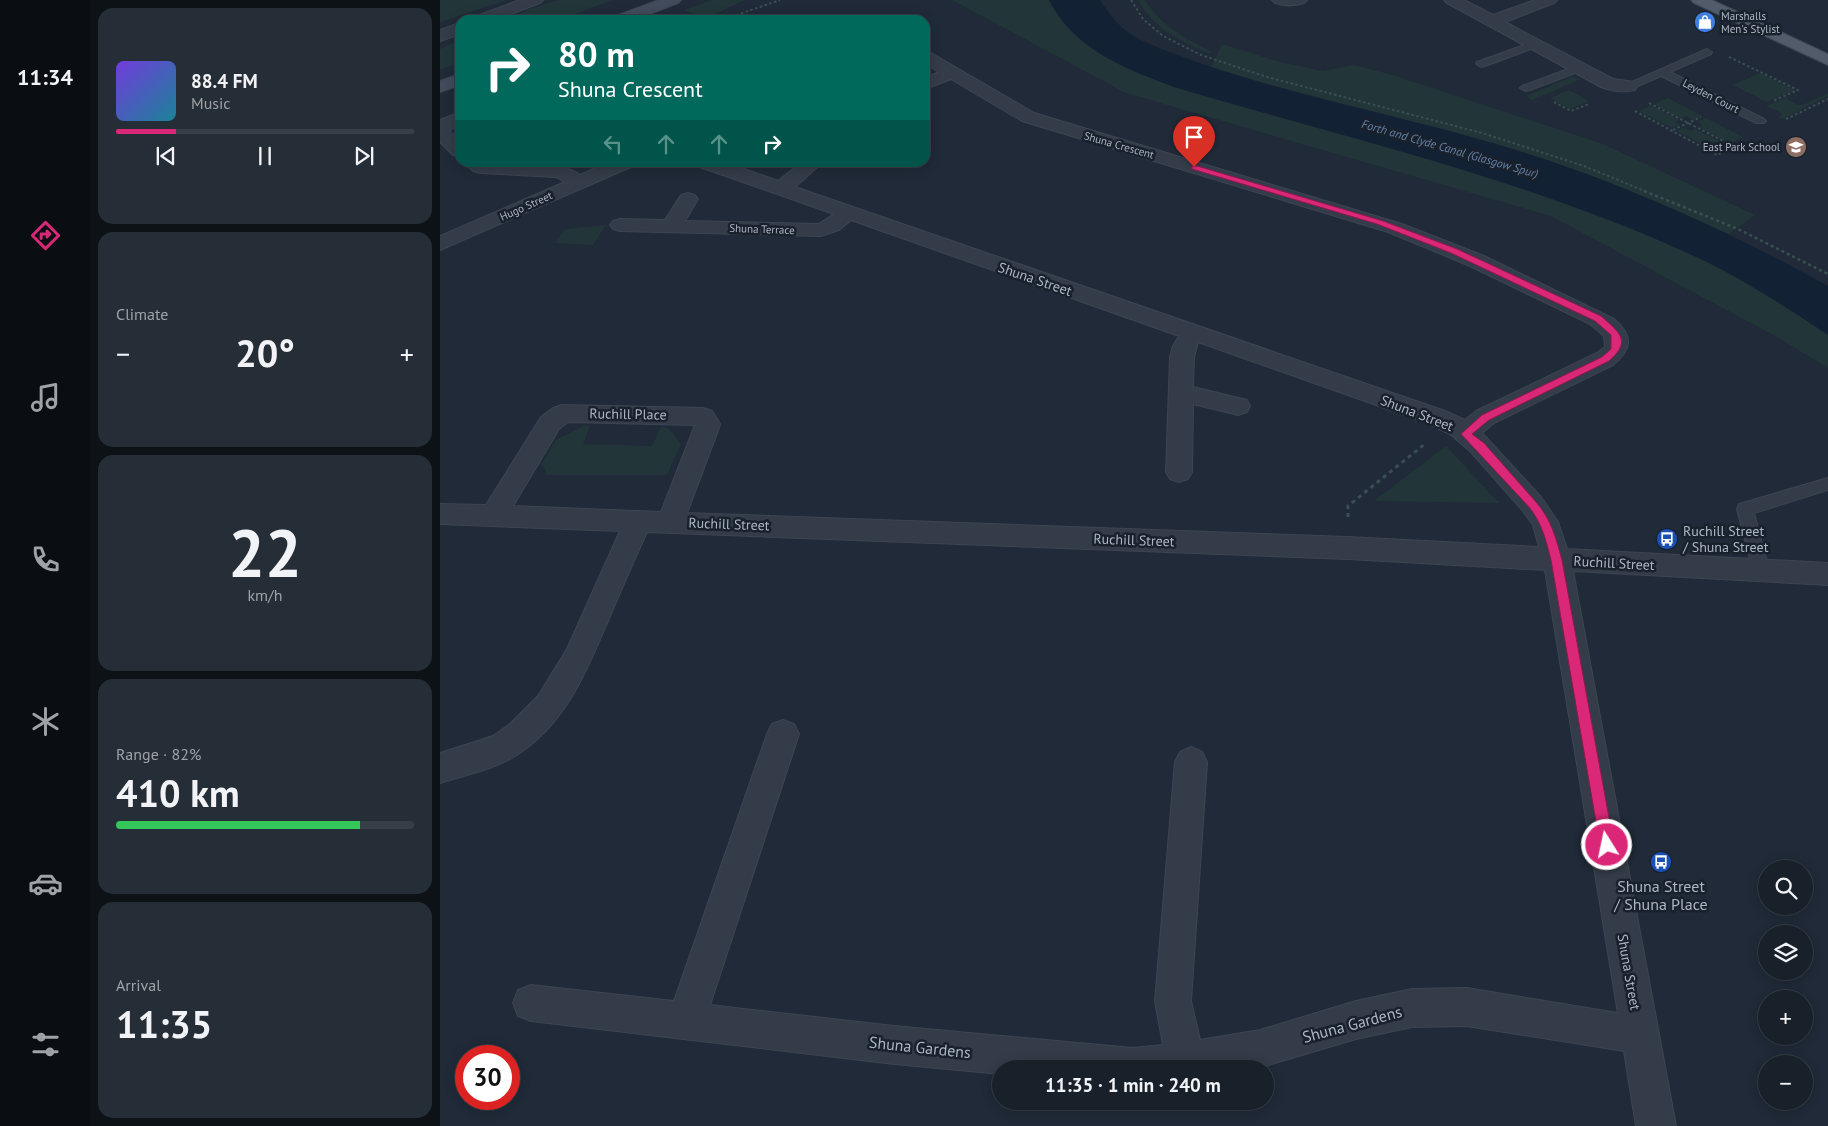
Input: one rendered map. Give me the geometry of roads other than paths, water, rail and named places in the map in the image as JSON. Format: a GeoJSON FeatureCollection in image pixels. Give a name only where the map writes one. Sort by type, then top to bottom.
{"type":"FeatureCollection","features":[{"type":"Feature","properties":{"kind":"main road"},"geometry":{"type":"LineString","coordinates":[[632,15],[673,0]]}},
{"type":"Feature","properties":{"kind":"main road"},"geometry":{"type":"LineString","coordinates":[[1699,0],[1828,60]]}},
{"type":"Feature","properties":{"kind":"main road"},"geometry":{"type":"LineString","coordinates":[[440,87],[455,81]]}},
{"type":"Feature","properties":{"kind":"street"},"geometry":{"type":"LineString","coordinates":[[494,15],[535,0]]}},
{"type":"Feature","properties":{"kind":"street"},"geometry":{"type":"LineString","coordinates":[[1280,0],[1299,0]]}},
{"type":"Feature","properties":{"kind":"street","name":"Leyden Court"},"geometry":{"type":"LineString","coordinates":[[1452,0],[1614,86],[1629,86]]}},
{"type":"Feature","properties":{"kind":"street"},"geometry":{"type":"LineString","coordinates":[[1492,21],[1549,0]]}},
{"type":"Feature","properties":{"kind":"street"},"geometry":{"type":"LineString","coordinates":[[440,36],[455,30]]}},
{"type":"Feature","properties":{"kind":"street","name":"Shuna Crescent"},"geometry":{"type":"LineString","coordinates":[[930,61],[1036,120],[1367,218],[1414,235],[1477,261],[1572,306],[1605,323],[1615,334],[1617,341],[1616,350],[1605,359],[1485,417],[1458,428]]}},
{"type":"Feature","properties":{"kind":"street"},"geometry":{"type":"LineString","coordinates":[[930,82],[951,73]]}},
{"type":"Feature","properties":{"kind":"street"},"geometry":{"type":"LineString","coordinates":[[455,119],[444,124],[440,132],[455,146]]}},
{"type":"Feature","properties":{"kind":"street"},"geometry":{"type":"LineString","coordinates":[[516,167],[559,171],[578,183]]}},
{"type":"Feature","properties":{"kind":"street","name":"Hugo Street"},"geometry":{"type":"LineString","coordinates":[[440,244],[618,167]]}},
{"type":"Feature","properties":{"kind":"street","name":"Shuna Street"},"geometry":{"type":"LineString","coordinates":[[718,167],[1458,428],[1480,446],[1540,514],[1549,531],[1557,560],[1656,1126]]}},
{"type":"Feature","properties":{"kind":"street"},"geometry":{"type":"LineString","coordinates":[[780,189],[808,167]]}},
{"type":"Feature","properties":{"kind":"street"},"geometry":{"type":"LineString","coordinates":[[671,226],[688,199]]}},
{"type":"Feature","properties":{"kind":"street","name":"Shuna Terrace"},"geometry":{"type":"LineString","coordinates":[[620,225],[821,230],[832,226],[847,213]]}},
{"type":"Feature","properties":{"kind":"street"},"geometry":{"type":"LineString","coordinates":[[1179,472],[1182,351],[1192,333]]}},
{"type":"Feature","properties":{"kind":"street"},"geometry":{"type":"LineString","coordinates":[[1181,393],[1238,406]]}},
{"type":"Feature","properties":{"kind":"street","name":"Ruchill Place"},"geometry":{"type":"LineString","coordinates":[[494,515],[550,423],[558,416],[575,413],[699,416],[706,420],[707,428],[670,522]]}},
{"type":"Feature","properties":{"kind":"street","name":"Ruchill Street"},"geometry":{"type":"LineString","coordinates":[[440,514],[1348,548],[1828,574]]}},
{"type":"Feature","properties":{"kind":"street"},"geometry":{"type":"LineString","coordinates":[[440,768],[488,754],[506,745],[534,724],[546,711],[570,673],[638,521]]}},
{"type":"Feature","properties":{"kind":"street"},"geometry":{"type":"LineString","coordinates":[[686,1020],[783,734]]}},
{"type":"Feature","properties":{"kind":"street"},"geometry":{"type":"LineString","coordinates":[[1185,1060],[1173,1001],[1191,762]]}},
{"type":"Feature","properties":{"kind":"street","name":"Shuna Gardens"},"geometry":{"type":"LineString","coordinates":[[531,1003],[894,1045],[1057,1060]]}},
{"type":"Feature","properties":{"kind":"street","name":"Shuna Gardens"},"geometry":{"type":"LineString","coordinates":[[1197,1060],[1260,1049],[1384,1013],[1430,1007],[1467,1007],[1493,1010],[1640,1035]]}},
{"type":"Feature","properties":{"kind":"lane"},"geometry":{"type":"LineString","coordinates":[[1481,64],[1535,44]]}},
{"type":"Feature","properties":{"kind":"lane","name":"Leyden Court"},"geometry":{"type":"LineString","coordinates":[[1629,86],[1707,52]]}},
{"type":"Feature","properties":{"kind":"lane"},"geometry":{"type":"LineString","coordinates":[[1526,88],[1578,68]]}},
{"type":"Feature","properties":{"kind":"lane","name":"Leyden Court"},"geometry":{"type":"LineString","coordinates":[[1662,72],[1760,121]]}},
{"type":"Feature","properties":{"kind":"lane"},"geometry":{"type":"LineString","coordinates":[[1760,570],[1745,509],[1828,484]]}},
{"type":"Feature","properties":{"kind":"water","name":"Forth and Clyde Canal (Glasgow Spur)"},"geometry":{"type":"Polygon","coordinates":[[[1049,0],[1100,0],[1114,19],[1127,32],[1177,55],[1223,71],[1276,86],[1498,145],[1587,174],[1649,199],[1739,240],[1828,286],[1828,335],[1721,269],[1641,233],[1576,208],[1443,164],[1174,87],[1138,73],[1102,55],[1086,44],[1059,17],[1049,0]]]}},
{"type":"Feature","properties":{"kind":"place","name":"Marshalls Men's Stylist"},"geometry":{"type":"Point","coordinates":[1705,22]}},
{"type":"Feature","properties":{"kind":"place","name":"East Park School"},"geometry":{"type":"Point","coordinates":[1796,147]}},
{"type":"Feature","properties":{"kind":"place","name":"Ruchill Street / Shuna Street"},"geometry":{"type":"Point","coordinates":[1667,539]}},
{"type":"Feature","properties":{"kind":"place","name":"Shuna Street / Shuna Place"},"geometry":{"type":"Point","coordinates":[1661,862]}}]}
